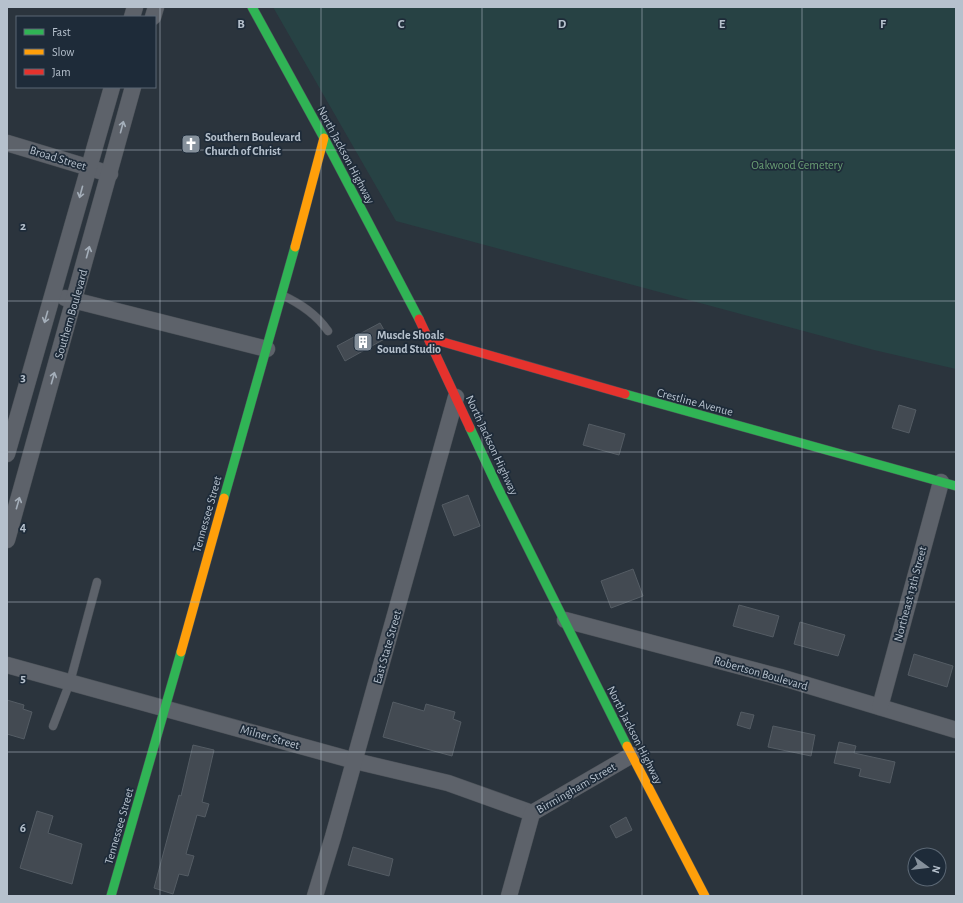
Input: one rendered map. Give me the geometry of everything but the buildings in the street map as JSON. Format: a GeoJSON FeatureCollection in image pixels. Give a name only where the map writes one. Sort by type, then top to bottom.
{"type":"FeatureCollection","features":[{"type":"Feature","properties":{"kind":"street","name":"North Jackson Highway"},"geometry":{"type":"LineString","coordinates":[[252,7],[324,138],[429,338],[497,486],[632,755],[705,896]]}},
{"type":"Feature","properties":{"kind":"street","name":"Southern Boulevard"},"geometry":{"type":"LineString","coordinates":[[7,454],[87,167],[112,88]]}},
{"type":"Feature","properties":{"kind":"street","name":"Southern Boulevard"},"geometry":{"type":"LineString","coordinates":[[7,540],[133,88]]}},
{"type":"Feature","properties":{"kind":"street","name":"Tennessee Street"},"geometry":{"type":"LineString","coordinates":[[111,896],[267,349],[324,138]]}},
{"type":"Feature","properties":{"kind":"street","name":"Broad Street"},"geometry":{"type":"LineString","coordinates":[[7,143],[110,174]]}},
{"type":"Feature","properties":{"kind":"street"},"geometry":{"type":"LineString","coordinates":[[52,295],[267,349]]}},
{"type":"Feature","properties":{"kind":"street","name":"Crestline Avenue"},"geometry":{"type":"LineString","coordinates":[[429,338],[655,403],[956,486]]}},
{"type":"Feature","properties":{"kind":"street","name":"East State Street"},"geometry":{"type":"LineString","coordinates":[[315,896],[407,577],[456,397]]}},
{"type":"Feature","properties":{"kind":"street","name":"Northeast 13th Street"},"geometry":{"type":"LineString","coordinates":[[880,707],[940,482]]}},
{"type":"Feature","properties":{"kind":"street","name":"Robertson Boulevard"},"geometry":{"type":"LineString","coordinates":[[565,620],[773,675],[956,730]]}},
{"type":"Feature","properties":{"kind":"street","name":"Milner Street"},"geometry":{"type":"LineString","coordinates":[[7,665],[355,761],[448,783],[532,813]]}},
{"type":"Feature","properties":{"kind":"street","name":"Birmingham Street"},"geometry":{"type":"LineString","coordinates":[[509,896],[532,813],[632,755]]}},
{"type":"Feature","properties":{"kind":"lane"},"geometry":{"type":"LineString","coordinates":[[282,295],[302,305],[319,318],[328,331]]}},
{"type":"Feature","properties":{"kind":"lane"},"geometry":{"type":"LineString","coordinates":[[53,726],[70,682],[96,582]]}},
{"type":"Feature","properties":{"kind":"green space","name":"Oakwood Cemetery"},"geometry":{"type":"Polygon","coordinates":[[[273,7],[956,7],[956,369],[874,350],[396,221],[273,7]]]}},
{"type":"Feature","properties":{"kind":"traffic: fast"},"geometry":{"type":"LineString","coordinates":[[252,7],[324,138],[419,319]]}},
{"type":"Feature","properties":{"kind":"traffic: fast"},"geometry":{"type":"LineString","coordinates":[[224,498],[295,247]]}},
{"type":"Feature","properties":{"kind":"traffic: fast"},"geometry":{"type":"LineString","coordinates":[[625,394],[956,486]]}},
{"type":"Feature","properties":{"kind":"traffic: fast"},"geometry":{"type":"LineString","coordinates":[[470,428],[497,486],[627,746]]}},
{"type":"Feature","properties":{"kind":"traffic: fast"},"geometry":{"type":"LineString","coordinates":[[111,896],[181,652]]}},
{"type":"Feature","properties":{"kind":"traffic: slow"},"geometry":{"type":"LineString","coordinates":[[295,247],[324,138]]}},
{"type":"Feature","properties":{"kind":"traffic: slow"},"geometry":{"type":"LineString","coordinates":[[181,652],[224,498]]}},
{"type":"Feature","properties":{"kind":"traffic: slow"},"geometry":{"type":"LineString","coordinates":[[627,746],[705,896]]}},
{"type":"Feature","properties":{"kind":"traffic: jam"},"geometry":{"type":"LineString","coordinates":[[419,319],[470,428]]}},
{"type":"Feature","properties":{"kind":"traffic: jam"},"geometry":{"type":"LineString","coordinates":[[429,338],[625,394]]}},
{"type":"Feature","properties":{"kind":"place","name":"Southern Boulevard Church of Christ"},"geometry":{"type":"Point","coordinates":[191,144]}},
{"type":"Feature","properties":{"kind":"place","name":"Muscle Shoals Sound Studio"},"geometry":{"type":"Point","coordinates":[363,342]}}]}
